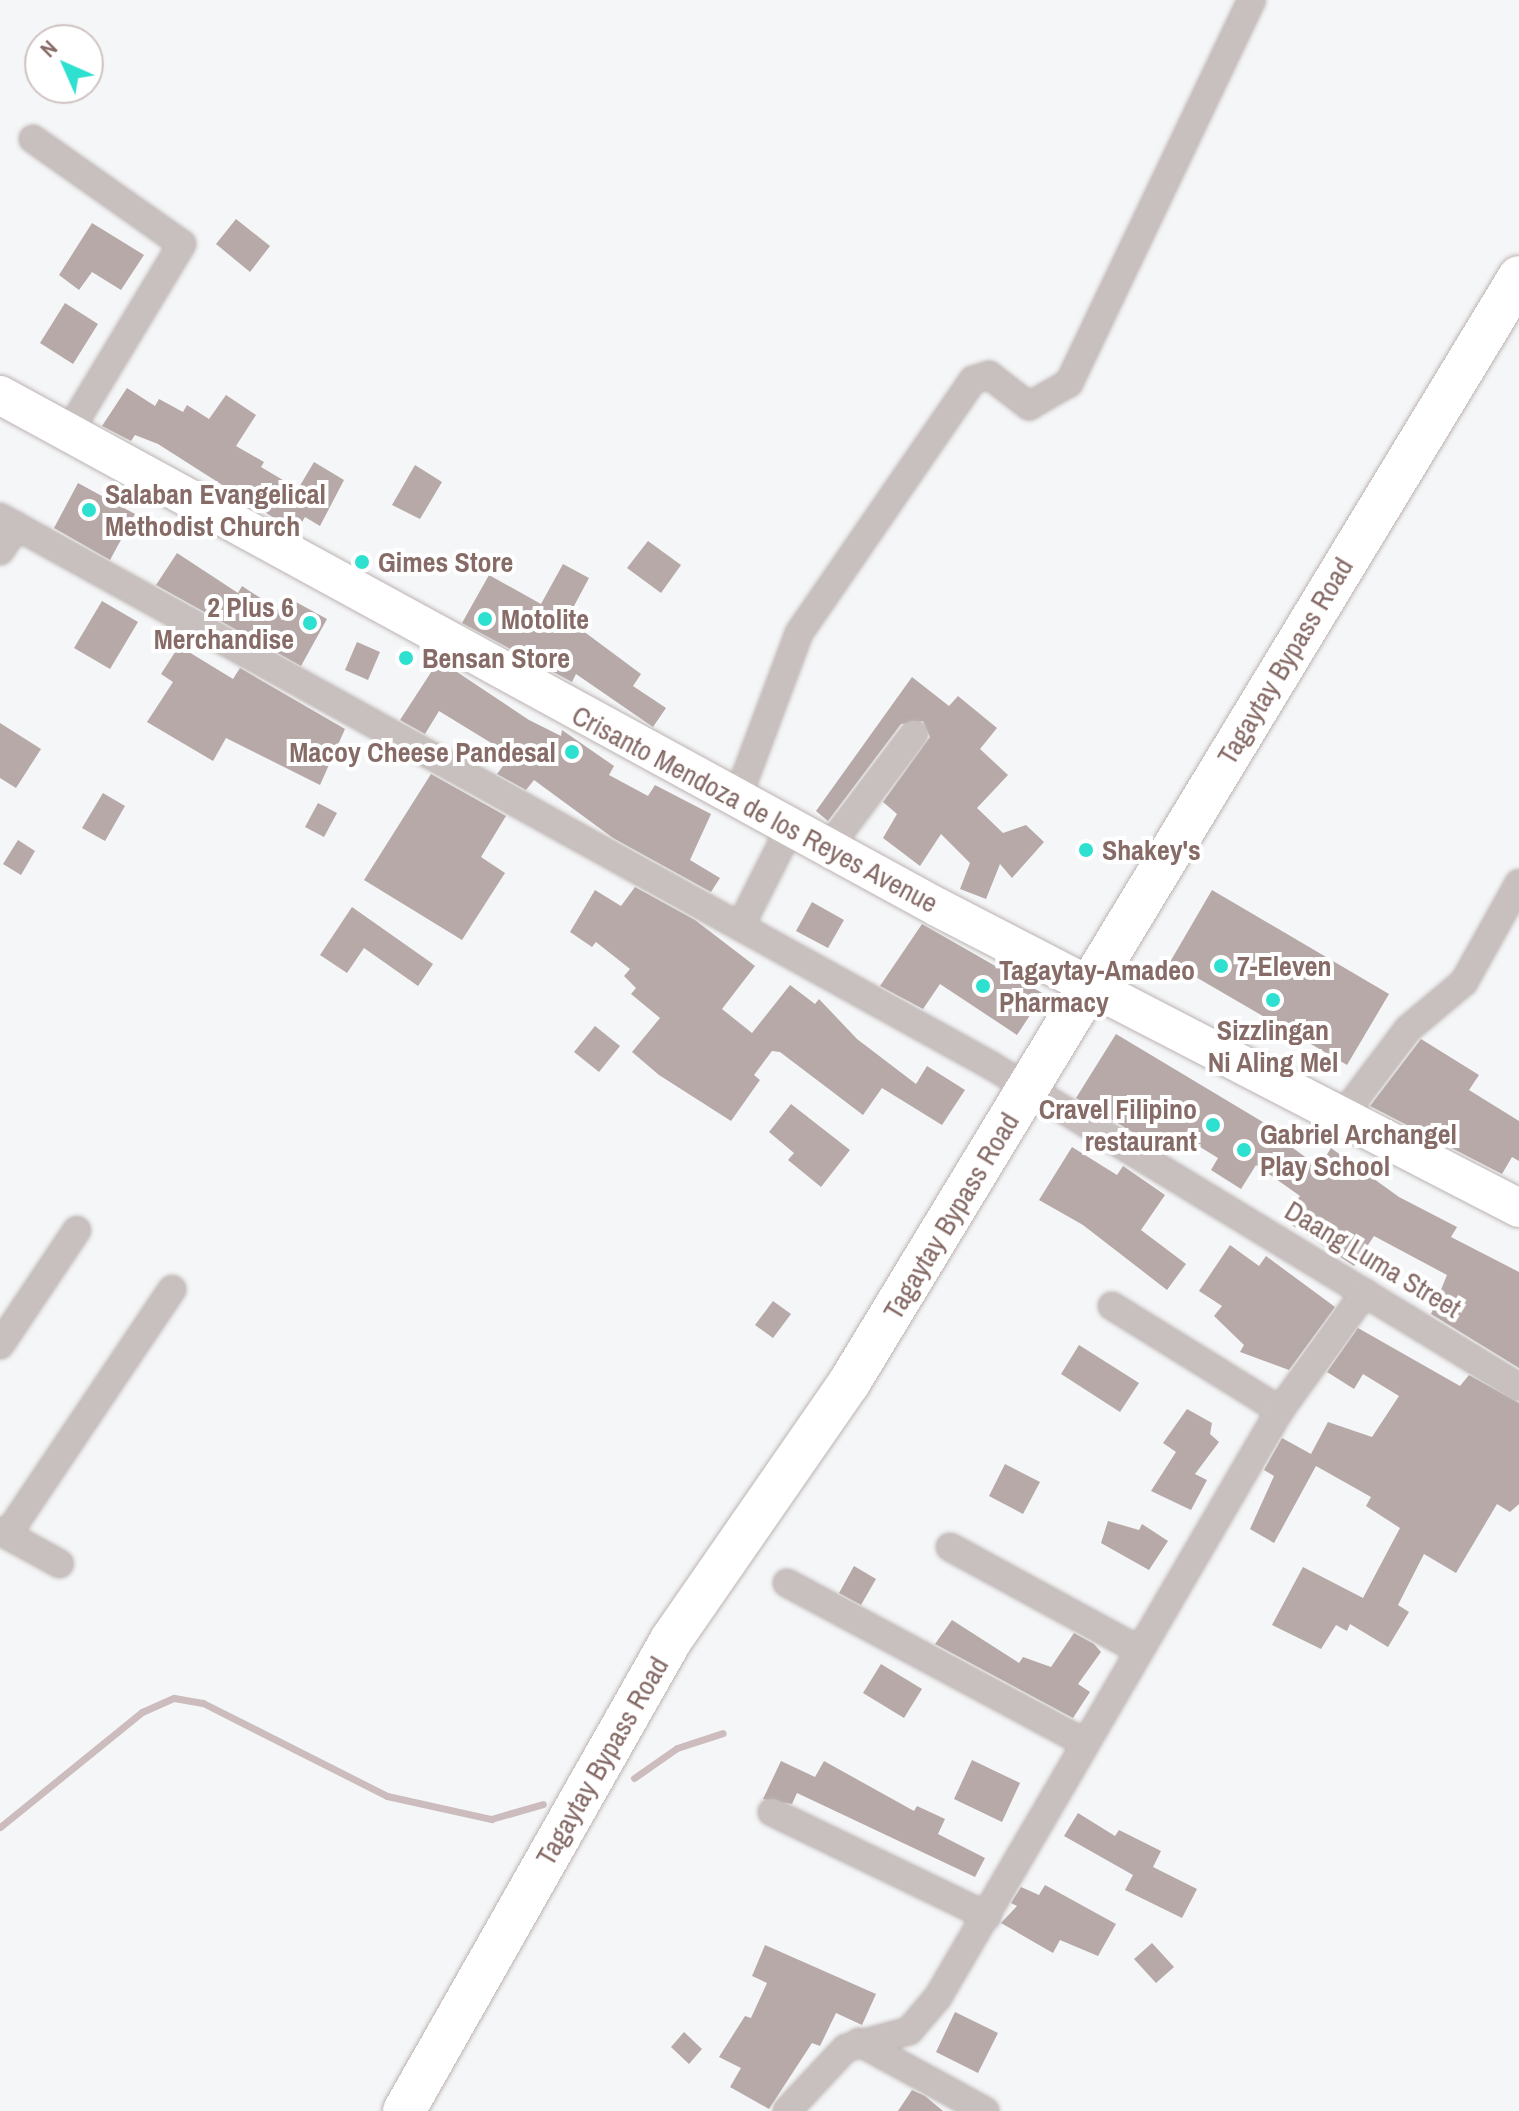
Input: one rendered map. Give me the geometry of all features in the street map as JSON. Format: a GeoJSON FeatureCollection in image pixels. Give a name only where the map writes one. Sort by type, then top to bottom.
{"type":"FeatureCollection","features":[{"type":"Feature","properties":{"kind":"main road","name":"Tagaytay Bypass Road"},"geometry":{"type":"LineString","coordinates":[[404,2111],[671,1640],[849,1383],[1519,277]]}},
{"type":"Feature","properties":{"kind":"main road","name":"Crisanto Mendoza de los Reyes Avenue"},"geometry":{"type":"LineString","coordinates":[[0,395],[790,828],[1519,1208]]}},
{"type":"Feature","properties":{"kind":"street"},"geometry":{"type":"LineString","coordinates":[[737,799],[799,633],[973,380],[989,375],[1029,406],[1069,383],[1252,0]]}},
{"type":"Feature","properties":{"kind":"street"},"geometry":{"type":"LineString","coordinates":[[33,139],[182,244],[69,431]]}},
{"type":"Feature","properties":{"kind":"street"},"geometry":{"type":"LineString","coordinates":[[0,551],[9,522]]}},
{"type":"Feature","properties":{"kind":"street","name":"Daang Luma Street"},"geometry":{"type":"LineString","coordinates":[[9,522],[741,925],[1028,1088],[1519,1387]]}},
{"type":"Feature","properties":{"kind":"street"},"geometry":{"type":"LineString","coordinates":[[828,848],[914,734]]}},
{"type":"Feature","properties":{"kind":"street"},"geometry":{"type":"LineString","coordinates":[[741,925],[790,828]]}},
{"type":"Feature","properties":{"kind":"street"},"geometry":{"type":"LineString","coordinates":[[1343,1115],[1408,1029],[1464,982],[1519,883]]}},
{"type":"Feature","properties":{"kind":"street"},"geometry":{"type":"LineString","coordinates":[[0,1345],[77,1230]]}},
{"type":"Feature","properties":{"kind":"street"},"geometry":{"type":"LineString","coordinates":[[60,1564],[4,1533],[172,1289]]}},
{"type":"Feature","properties":{"kind":"street"},"geometry":{"type":"LineString","coordinates":[[787,2111],[834,2057],[859,2042],[900,2035],[920,2021],[987,1916],[1137,1649],[1280,1410],[1365,1292]]}},
{"type":"Feature","properties":{"kind":"street"},"geometry":{"type":"LineString","coordinates":[[1112,1306],[1280,1410]]}},
{"type":"Feature","properties":{"kind":"street"},"geometry":{"type":"LineString","coordinates":[[950,1547],[1137,1649]]}},
{"type":"Feature","properties":{"kind":"street"},"geometry":{"type":"LineString","coordinates":[[787,1583],[1086,1743]]}},
{"type":"Feature","properties":{"kind":"street"},"geometry":{"type":"LineString","coordinates":[[772,1812],[987,1916]]}},
{"type":"Feature","properties":{"kind":"street"},"geometry":{"type":"LineString","coordinates":[[859,2042],[985,2111]]}},
{"type":"Feature","properties":{"kind":"building"},"geometry":{"type":"Polygon","coordinates":[[[236,219],[270,246],[250,272],[216,244],[236,219]]]}},
{"type":"Feature","properties":{"kind":"building"},"geometry":{"type":"Polygon","coordinates":[[[92,223],[144,255],[121,290],[92,272],[79,290],[59,275],[92,223]]]}},
{"type":"Feature","properties":{"kind":"building"},"geometry":{"type":"Polygon","coordinates":[[[65,303],[98,324],[73,364],[40,343],[65,303]]]}},
{"type":"Feature","properties":{"kind":"building"},"geometry":{"type":"Polygon","coordinates":[[[127,388],[155,406],[159,399],[183,412],[187,405],[209,419],[226,395],[256,415],[236,446],[264,462],[261,467],[298,489],[314,462],[344,480],[320,526],[305,517],[296,532],[158,444],[135,435],[131,441],[102,426],[127,388]]]}},
{"type":"Feature","properties":{"kind":"building"},"geometry":{"type":"Polygon","coordinates":[[[415,465],[442,482],[420,519],[392,505],[415,465]]]}},
{"type":"Feature","properties":{"kind":"building"},"geometry":{"type":"Polygon","coordinates":[[[78,483],[135,514],[110,560],[54,528],[78,483]]]}},
{"type":"Feature","properties":{"kind":"building"},"geometry":{"type":"Polygon","coordinates":[[[648,541],[681,565],[661,593],[627,568],[648,541]]]}},
{"type":"Feature","properties":{"kind":"building"},"geometry":{"type":"Polygon","coordinates":[[[177,553],[238,593],[242,586],[288,616],[296,602],[327,619],[301,666],[156,585],[177,553]]]}},
{"type":"Feature","properties":{"kind":"building"},"geometry":{"type":"Polygon","coordinates":[[[563,564],[589,578],[567,619],[641,674],[633,686],[666,708],[653,727],[576,674],[572,682],[462,623],[489,575],[541,604],[563,564]]]}},
{"type":"Feature","properties":{"kind":"building"},"geometry":{"type":"Polygon","coordinates":[[[102,601],[138,622],[110,669],[74,648],[102,601]]]}},
{"type":"Feature","properties":{"kind":"building"},"geometry":{"type":"Polygon","coordinates":[[[357,642],[380,652],[368,680],[345,670],[357,642]]]}},
{"type":"Feature","properties":{"kind":"building"},"geometry":{"type":"Polygon","coordinates":[[[179,646],[233,679],[240,668],[345,729],[320,785],[226,738],[213,761],[147,722],[173,682],[161,674],[179,646]]]}},
{"type":"Feature","properties":{"kind":"building"},"geometry":{"type":"Polygon","coordinates":[[[439,660],[529,720],[561,736],[562,730],[614,766],[609,775],[648,796],[655,785],[711,814],[690,860],[720,878],[711,892],[613,838],[534,780],[526,790],[497,774],[511,755],[439,711],[425,734],[400,720],[439,660]]]}},
{"type":"Feature","properties":{"kind":"building"},"geometry":{"type":"Polygon","coordinates":[[[912,677],[949,706],[958,696],[997,728],[980,749],[1008,775],[977,808],[1003,833],[1026,825],[1044,842],[1012,878],[1000,864],[986,899],[960,889],[970,863],[941,834],[920,866],[883,838],[897,814],[883,802],[930,737],[923,721],[901,724],[828,821],[816,811],[912,677]]]}},
{"type":"Feature","properties":{"kind":"building"},"geometry":{"type":"Polygon","coordinates":[[[0,723],[41,749],[16,788],[0,778],[0,723]]]}},
{"type":"Feature","properties":{"kind":"building"},"geometry":{"type":"Polygon","coordinates":[[[431,774],[506,816],[481,857],[505,873],[462,940],[364,880],[431,774]]]}},
{"type":"Feature","properties":{"kind":"building"},"geometry":{"type":"Polygon","coordinates":[[[103,793],[125,806],[105,841],[82,828],[103,793]]]}},
{"type":"Feature","properties":{"kind":"building"},"geometry":{"type":"Polygon","coordinates":[[[318,803],[337,813],[324,837],[305,827],[318,803]]]}},
{"type":"Feature","properties":{"kind":"building"},"geometry":{"type":"Polygon","coordinates":[[[18,840],[35,851],[21,875],[3,864],[18,840]]]}},
{"type":"Feature","properties":{"kind":"building"},"geometry":{"type":"Polygon","coordinates":[[[635,887],[695,920],[755,966],[722,1009],[752,1033],[790,985],[815,1004],[819,999],[857,1039],[916,1084],[927,1066],[965,1090],[942,1125],[882,1088],[863,1115],[780,1052],[772,1051],[754,1075],[760,1080],[731,1121],[659,1075],[632,1052],[660,1018],[631,994],[636,988],[624,976],[630,969],[596,942],[592,947],[570,932],[595,890],[621,906],[635,887]]]}},
{"type":"Feature","properties":{"kind":"building"},"geometry":{"type":"Polygon","coordinates":[[[1212,890],[1389,994],[1347,1065],[1170,962],[1212,890]]]}},
{"type":"Feature","properties":{"kind":"building"},"geometry":{"type":"Polygon","coordinates":[[[812,902],[844,920],[828,948],[796,931],[812,902]]]}},
{"type":"Feature","properties":{"kind":"building"},"geometry":{"type":"Polygon","coordinates":[[[352,907],[433,964],[418,986],[364,948],[347,973],[320,955],[352,907]]]}},
{"type":"Feature","properties":{"kind":"building"},"geometry":{"type":"Polygon","coordinates":[[[922,924],[1044,994],[1017,1035],[940,984],[923,1009],[880,986],[922,924]]]}},
{"type":"Feature","properties":{"kind":"building"},"geometry":{"type":"Polygon","coordinates":[[[595,1026],[620,1046],[599,1072],[574,1052],[595,1026]]]}},
{"type":"Feature","properties":{"kind":"building"},"geometry":{"type":"Polygon","coordinates":[[[1116,1034],[1278,1131],[1275,1135],[1319,1167],[1331,1148],[1399,1197],[1457,1227],[1451,1237],[1519,1272],[1519,1368],[1431,1314],[1447,1275],[1374,1236],[1354,1266],[1284,1220],[1300,1196],[1256,1165],[1241,1189],[1211,1170],[1218,1158],[1179,1134],[1167,1153],[1076,1098],[1116,1034]]]}},
{"type":"Feature","properties":{"kind":"building"},"geometry":{"type":"Polygon","coordinates":[[[1421,1039],[1479,1075],[1469,1090],[1519,1121],[1519,1161],[1512,1157],[1502,1174],[1370,1106],[1421,1039]]]}},
{"type":"Feature","properties":{"kind":"building"},"geometry":{"type":"Polygon","coordinates":[[[791,1104],[850,1150],[821,1187],[788,1160],[794,1153],[769,1132],[791,1104]]]}},
{"type":"Feature","properties":{"kind":"building"},"geometry":{"type":"Polygon","coordinates":[[[1072,1147],[1117,1175],[1123,1166],[1165,1195],[1141,1230],[1186,1264],[1167,1290],[1083,1225],[1039,1200],[1072,1147]]]}},
{"type":"Feature","properties":{"kind":"building"},"geometry":{"type":"Polygon","coordinates":[[[1230,1245],[1259,1266],[1266,1256],[1335,1307],[1289,1370],[1240,1352],[1244,1345],[1214,1316],[1222,1306],[1199,1291],[1230,1245]]]}},
{"type":"Feature","properties":{"kind":"building"},"geometry":{"type":"Polygon","coordinates":[[[773,1301],[791,1314],[773,1338],[755,1325],[773,1301]]]}},
{"type":"Feature","properties":{"kind":"building"},"geometry":{"type":"Polygon","coordinates":[[[1358,1328],[1460,1386],[1469,1375],[1519,1403],[1519,1504],[1510,1512],[1497,1504],[1456,1573],[1424,1554],[1398,1605],[1409,1612],[1388,1647],[1350,1624],[1347,1631],[1336,1625],[1321,1649],[1272,1625],[1303,1567],[1363,1598],[1400,1528],[1366,1506],[1371,1497],[1316,1466],[1274,1543],[1250,1529],[1274,1476],[1264,1470],[1282,1438],[1311,1454],[1328,1422],[1372,1437],[1399,1396],[1363,1374],[1354,1389],[1327,1372],[1358,1328]]]}},
{"type":"Feature","properties":{"kind":"building"},"geometry":{"type":"Polygon","coordinates":[[[1079,1345],[1139,1383],[1120,1412],[1061,1374],[1079,1345]]]}},
{"type":"Feature","properties":{"kind":"building"},"geometry":{"type":"Polygon","coordinates":[[[1187,1409],[1212,1423],[1210,1434],[1219,1442],[1195,1474],[1207,1480],[1191,1510],[1151,1491],[1176,1452],[1163,1443],[1187,1409]]]}},
{"type":"Feature","properties":{"kind":"building"},"geometry":{"type":"Polygon","coordinates":[[[1005,1464],[1040,1482],[1023,1514],[989,1496],[1005,1464]]]}},
{"type":"Feature","properties":{"kind":"building"},"geometry":{"type":"Polygon","coordinates":[[[1108,1521],[1139,1530],[1142,1524],[1168,1541],[1149,1570],[1101,1543],[1108,1521]]]}},
{"type":"Feature","properties":{"kind":"building"},"geometry":{"type":"Polygon","coordinates":[[[854,1566],[876,1579],[861,1605],[839,1593],[854,1566]]]}},
{"type":"Feature","properties":{"kind":"building"},"geometry":{"type":"Polygon","coordinates":[[[952,1620],[1019,1663],[1023,1657],[1051,1667],[1074,1633],[1094,1644],[1101,1652],[1078,1684],[1090,1692],[1073,1718],[935,1644],[952,1620]]]}},
{"type":"Feature","properties":{"kind":"building"},"geometry":{"type":"Polygon","coordinates":[[[881,1664],[922,1689],[904,1718],[863,1693],[881,1664]]]}},
{"type":"Feature","properties":{"kind":"building"},"geometry":{"type":"Polygon","coordinates":[[[972,1760],[1020,1783],[1002,1822],[954,1799],[972,1760]]]}},
{"type":"Feature","properties":{"kind":"building"},"geometry":{"type":"Polygon","coordinates":[[[781,1761],[815,1777],[824,1761],[914,1811],[917,1806],[945,1819],[938,1834],[985,1858],[975,1877],[797,1793],[792,1804],[763,1799],[781,1761]]]}},
{"type":"Feature","properties":{"kind":"building"},"geometry":{"type":"Polygon","coordinates":[[[1078,1813],[1115,1836],[1119,1830],[1161,1851],[1153,1867],[1197,1889],[1182,1918],[1125,1890],[1133,1875],[1064,1836],[1078,1813]]]}},
{"type":"Feature","properties":{"kind":"building"},"geometry":{"type":"Polygon","coordinates":[[[1045,1885],[1116,1924],[1098,1956],[1060,1940],[1053,1953],[1001,1923],[1017,1906],[1011,1903],[1021,1887],[1039,1895],[1045,1885]]]}},
{"type":"Feature","properties":{"kind":"building"},"geometry":{"type":"Polygon","coordinates":[[[1152,1943],[1174,1967],[1156,1983],[1134,1959],[1152,1943]]]}},
{"type":"Feature","properties":{"kind":"building"},"geometry":{"type":"Polygon","coordinates":[[[765,1945],[876,1994],[862,2025],[836,2013],[820,2046],[812,2043],[769,2109],[730,2087],[741,2068],[719,2057],[745,2016],[751,2018],[767,1983],[752,1976],[765,1945]]]}},
{"type":"Feature","properties":{"kind":"building"},"geometry":{"type":"Polygon","coordinates":[[[955,2012],[998,2033],[978,2073],[936,2052],[955,2012]]]}},
{"type":"Feature","properties":{"kind":"building"},"geometry":{"type":"Polygon","coordinates":[[[684,2032],[702,2049],[689,2064],[671,2047],[684,2032]]]}},
{"type":"Feature","properties":{"kind":"building"},"geometry":{"type":"Polygon","coordinates":[[[912,2090],[925,2096],[943,2111],[898,2111],[912,2090]]]}},
{"type":"Feature","properties":{"kind":"waterway"},"geometry":{"type":"LineString","coordinates":[[0,1827],[142,1712],[174,1698],[203,1703],[387,1796],[491,1819],[543,1804]]}},
{"type":"Feature","properties":{"kind":"waterway"},"geometry":{"type":"LineString","coordinates":[[634,1778],[677,1748],[723,1733]]}},
{"type":"Feature","properties":{"kind":"place","name":"Salaban Evangelical Methodist Church"},"geometry":{"type":"Point","coordinates":[89,510]}},
{"type":"Feature","properties":{"kind":"place","name":"Gimes Store"},"geometry":{"type":"Point","coordinates":[362,562]}},
{"type":"Feature","properties":{"kind":"place","name":"Motolite"},"geometry":{"type":"Point","coordinates":[485,619]}},
{"type":"Feature","properties":{"kind":"place","name":"2 Plus 6 Merchandise"},"geometry":{"type":"Point","coordinates":[310,623]}},
{"type":"Feature","properties":{"kind":"place","name":"Bensan Store"},"geometry":{"type":"Point","coordinates":[406,658]}},
{"type":"Feature","properties":{"kind":"place","name":"Macoy Cheese Pandesal"},"geometry":{"type":"Point","coordinates":[572,752]}},
{"type":"Feature","properties":{"kind":"place","name":"Shakey's"},"geometry":{"type":"Point","coordinates":[1086,850]}},
{"type":"Feature","properties":{"kind":"place","name":"7-Eleven"},"geometry":{"type":"Point","coordinates":[1221,966]}},
{"type":"Feature","properties":{"kind":"place","name":"Tagaytay-Amadeo Pharmacy"},"geometry":{"type":"Point","coordinates":[983,986]}},
{"type":"Feature","properties":{"kind":"place","name":"Sizzlingan Ni Aling Mel"},"geometry":{"type":"Point","coordinates":[1273,1000]}},
{"type":"Feature","properties":{"kind":"place","name":"Cravel Filipino restaurant"},"geometry":{"type":"Point","coordinates":[1213,1125]}},
{"type":"Feature","properties":{"kind":"place","name":"Gabriel Archangel Play School"},"geometry":{"type":"Point","coordinates":[1244,1150]}}]}
